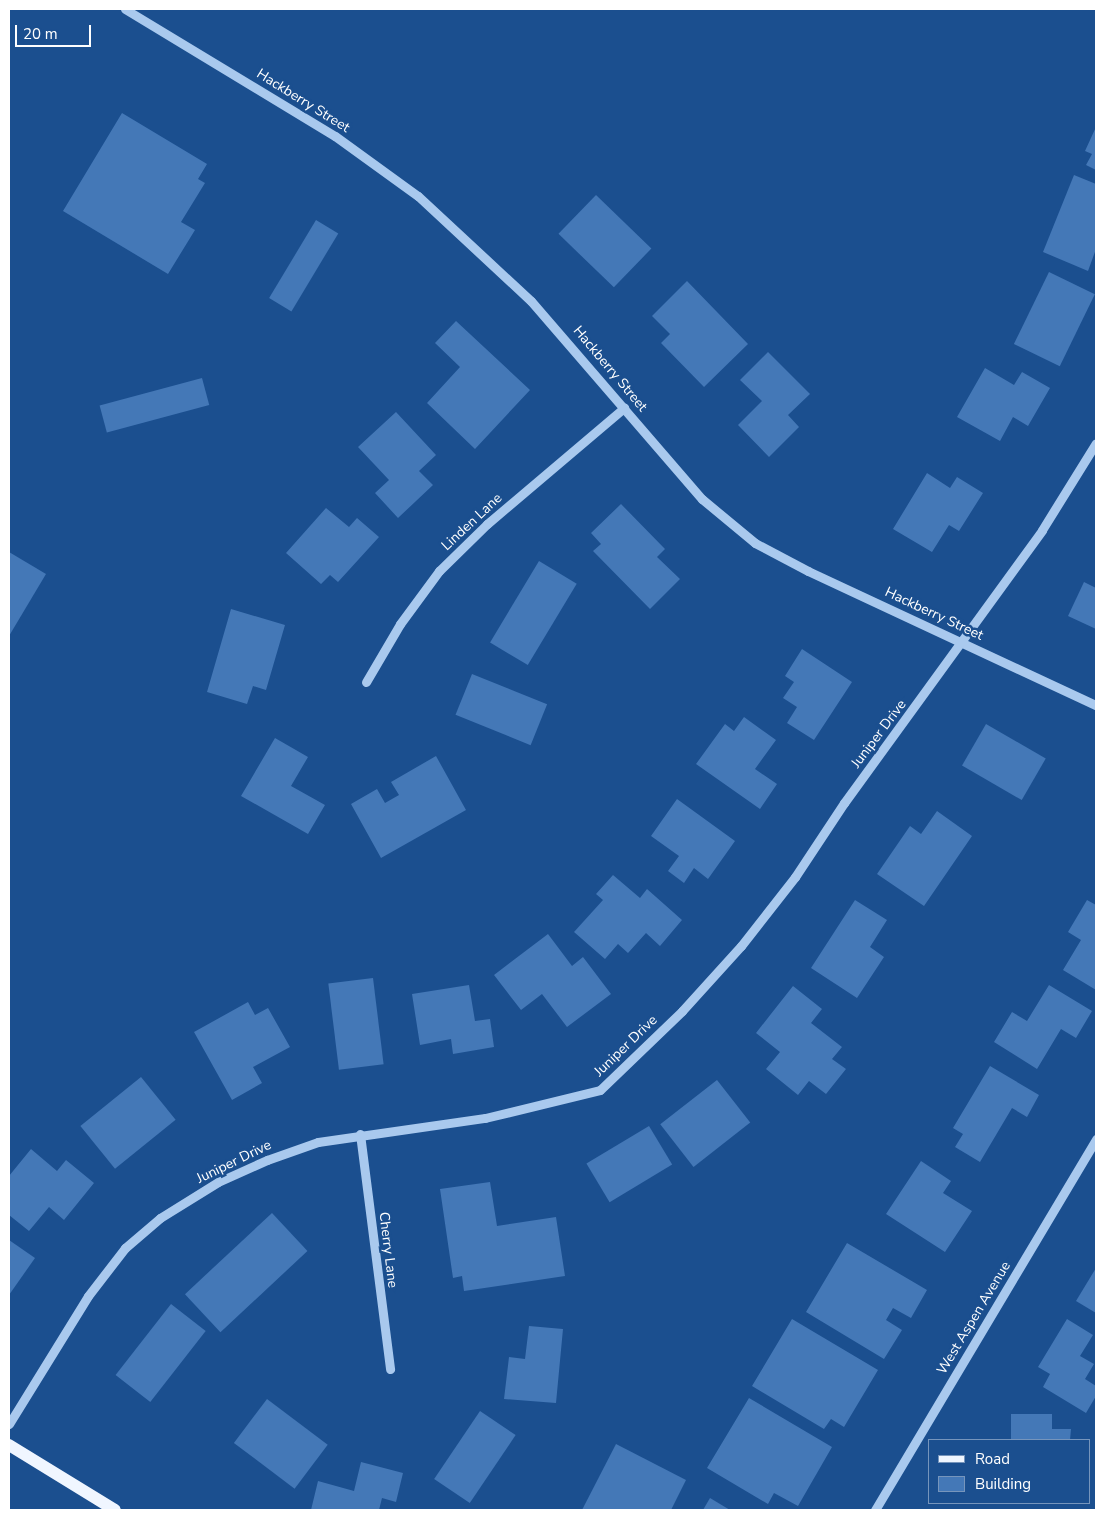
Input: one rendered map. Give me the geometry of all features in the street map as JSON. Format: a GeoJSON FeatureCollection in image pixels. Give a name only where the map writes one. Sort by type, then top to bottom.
{"type":"FeatureCollection","features":[{"type":"Feature","properties":{"kind":"main road"},"geometry":{"type":"LineString","coordinates":[[9,1445],[115,1510]]}},
{"type":"Feature","properties":{"kind":"street","name":"Hackberry Street"},"geometry":{"type":"LineString","coordinates":[[125,9],[335,136],[418,196],[531,300],[702,499],[755,542],[808,572],[1096,705]]}},
{"type":"Feature","properties":{"kind":"street","name":"Linden Lane"},"geometry":{"type":"LineString","coordinates":[[366,682],[400,624],[440,571],[487,524],[624,408]]}},
{"type":"Feature","properties":{"kind":"street","name":"Juniper Drive"},"geometry":{"type":"LineString","coordinates":[[9,1424],[88,1296],[125,1248],[160,1218],[218,1182],[267,1160],[318,1142],[360,1134],[485,1118],[600,1090],[682,1012],[741,946],[795,877],[844,803],[963,642],[1042,530],[1096,443]]}},
{"type":"Feature","properties":{"kind":"street","name":"Cherry Lane"},"geometry":{"type":"LineString","coordinates":[[360,1134],[390,1369]]}},
{"type":"Feature","properties":{"kind":"street","name":"West Aspen Avenue"},"geometry":{"type":"LineString","coordinates":[[875,1510],[1096,1139]]}},
{"type":"Feature","properties":{"kind":"building"},"geometry":{"type":"Polygon","coordinates":[[[122,113],[207,164],[198,179],[205,183],[181,222],[195,230],[168,274],[63,211],[122,113]]]}},
{"type":"Feature","properties":{"kind":"building"},"geometry":{"type":"Polygon","coordinates":[[[1096,127],[1096,170],[1086,165],[1092,154],[1085,151],[1096,127]]]}},
{"type":"Feature","properties":{"kind":"building"},"geometry":{"type":"Polygon","coordinates":[[[1074,175],[1096,184],[1096,249],[1088,271],[1043,252],[1074,175]]]}},
{"type":"Feature","properties":{"kind":"building"},"geometry":{"type":"Polygon","coordinates":[[[596,195],[651,248],[614,287],[558,234],[596,195]]]}},
{"type":"Feature","properties":{"kind":"building"},"geometry":{"type":"Polygon","coordinates":[[[316,220],[338,233],[291,311],[269,298],[316,220]]]}},
{"type":"Feature","properties":{"kind":"building"},"geometry":{"type":"Polygon","coordinates":[[[1049,272],[1095,294],[1060,366],[1014,344],[1049,272]]]}},
{"type":"Feature","properties":{"kind":"building"},"geometry":{"type":"Polygon","coordinates":[[[687,281],[748,344],[704,387],[661,343],[670,334],[652,316],[687,281]]]}},
{"type":"Feature","properties":{"kind":"building"},"geometry":{"type":"Polygon","coordinates":[[[456,321],[530,390],[475,449],[427,403],[460,367],[435,343],[456,321]]]}},
{"type":"Feature","properties":{"kind":"building"},"geometry":{"type":"Polygon","coordinates":[[[768,352],[810,394],[788,415],[799,427],[769,457],[738,425],[762,401],[740,380],[768,352]]]}},
{"type":"Feature","properties":{"kind":"building"},"geometry":{"type":"Polygon","coordinates":[[[985,368],[1014,385],[1022,372],[1050,388],[1028,426],[1013,417],[1000,441],[957,417],[985,368]]]}},
{"type":"Feature","properties":{"kind":"building"},"geometry":{"type":"Polygon","coordinates":[[[202,378],[209,405],[107,432],[100,405],[202,378]]]}},
{"type":"Feature","properties":{"kind":"building"},"geometry":{"type":"Polygon","coordinates":[[[396,412],[436,455],[419,471],[433,485],[398,518],[375,493],[389,480],[358,447],[396,412]]]}},
{"type":"Feature","properties":{"kind":"building"},"geometry":{"type":"Polygon","coordinates":[[[927,473],[950,488],[957,477],[983,493],[959,531],[949,525],[932,552],[893,529],[927,473]]]}},
{"type":"Feature","properties":{"kind":"building"},"geometry":{"type":"Polygon","coordinates":[[[621,504],[665,549],[657,557],[680,579],[650,609],[593,551],[601,544],[591,533],[621,504]]]}},
{"type":"Feature","properties":{"kind":"building"},"geometry":{"type":"Polygon","coordinates":[[[326,508],[349,527],[357,518],[379,537],[338,582],[330,575],[321,584],[286,553],[326,508]]]}},
{"type":"Feature","properties":{"kind":"building"},"geometry":{"type":"Polygon","coordinates":[[[9,552],[46,574],[9,636],[9,552]]]}},
{"type":"Feature","properties":{"kind":"building"},"geometry":{"type":"Polygon","coordinates":[[[539,561],[577,584],[528,665],[490,642],[539,561]]]}},
{"type":"Feature","properties":{"kind":"building"},"geometry":{"type":"Polygon","coordinates":[[[1084,582],[1096,588],[1096,629],[1068,616],[1084,582]]]}},
{"type":"Feature","properties":{"kind":"building"},"geometry":{"type":"Polygon","coordinates":[[[231,609],[285,625],[266,690],[253,686],[247,704],[207,692],[231,609]]]}},
{"type":"Feature","properties":{"kind":"building"},"geometry":{"type":"Polygon","coordinates":[[[802,649],[852,682],[814,740],[787,723],[797,707],[783,698],[794,682],[785,676],[802,649]]]}},
{"type":"Feature","properties":{"kind":"building"},"geometry":{"type":"Polygon","coordinates":[[[472,674],[547,704],[531,745],[456,715],[472,674]]]}},
{"type":"Feature","properties":{"kind":"building"},"geometry":{"type":"Polygon","coordinates":[[[744,717],[776,740],[755,769],[777,784],[760,809],[696,764],[725,724],[734,731],[744,717]]]}},
{"type":"Feature","properties":{"kind":"building"},"geometry":{"type":"Polygon","coordinates":[[[986,724],[1046,758],[1022,800],[962,766],[986,724]]]}},
{"type":"Feature","properties":{"kind":"building"},"geometry":{"type":"Polygon","coordinates":[[[275,738],[308,757],[291,786],[325,805],[308,834],[241,796],[275,738]]]}},
{"type":"Feature","properties":{"kind":"building"},"geometry":{"type":"Polygon","coordinates":[[[436,756],[466,810],[381,858],[351,804],[377,789],[385,803],[399,795],[391,782],[436,756]]]}},
{"type":"Feature","properties":{"kind":"building"},"geometry":{"type":"Polygon","coordinates":[[[677,799],[735,841],[708,879],[694,868],[684,883],[668,871],[679,856],[651,836],[677,799]]]}},
{"type":"Feature","properties":{"kind":"building"},"geometry":{"type":"Polygon","coordinates":[[[937,811],[972,836],[924,906],[877,874],[910,826],[921,834],[937,811]]]}},
{"type":"Feature","properties":{"kind":"building"},"geometry":{"type":"Polygon","coordinates":[[[613,875],[640,898],[647,889],[682,920],[660,946],[646,933],[628,953],[618,944],[605,959],[574,932],[603,900],[596,894],[613,875]]]}},
{"type":"Feature","properties":{"kind":"building"},"geometry":{"type":"Polygon","coordinates":[[[855,900],[887,920],[870,947],[884,957],[857,998],[811,968],[855,900]]]}},
{"type":"Feature","properties":{"kind":"building"},"geometry":{"type":"Polygon","coordinates":[[[1087,900],[1096,905],[1096,990],[1063,970],[1081,940],[1068,932],[1087,900]]]}},
{"type":"Feature","properties":{"kind":"building"},"geometry":{"type":"Polygon","coordinates":[[[548,934],[572,966],[583,957],[611,994],[567,1027],[542,994],[521,1010],[494,975],[548,934]]]}},
{"type":"Feature","properties":{"kind":"building"},"geometry":{"type":"Polygon","coordinates":[[[373,978],[384,1064],[339,1070],[328,983],[373,978]]]}},
{"type":"Feature","properties":{"kind":"building"},"geometry":{"type":"Polygon","coordinates":[[[469,985],[475,1021],[490,1019],[494,1047],[453,1054],[451,1039],[420,1045],[412,994],[469,985]]]}},
{"type":"Feature","properties":{"kind":"building"},"geometry":{"type":"Polygon","coordinates":[[[1049,985],[1092,1011],[1076,1038],[1061,1029],[1037,1069],[994,1042],[1012,1012],[1027,1021],[1049,985]]]}},
{"type":"Feature","properties":{"kind":"building"},"geometry":{"type":"Polygon","coordinates":[[[793,986],[822,1009],[811,1023],[842,1047],[832,1059],[846,1069],[826,1094],[809,1081],[798,1095],[766,1069],[780,1052],[756,1033],[793,986]]]}},
{"type":"Feature","properties":{"kind":"building"},"geometry":{"type":"Polygon","coordinates":[[[248,1002],[255,1015],[268,1008],[290,1047],[253,1067],[262,1083],[232,1100],[194,1032],[248,1002]]]}},
{"type":"Feature","properties":{"kind":"building"},"geometry":{"type":"Polygon","coordinates":[[[990,1066],[1039,1095],[1027,1117],[1012,1108],[980,1162],[955,1147],[963,1134],[953,1128],[990,1066]]]}},
{"type":"Feature","properties":{"kind":"building"},"geometry":{"type":"Polygon","coordinates":[[[141,1077],[176,1120],[115,1169],[80,1126],[141,1077]]]}},
{"type":"Feature","properties":{"kind":"building"},"geometry":{"type":"Polygon","coordinates":[[[717,1080],[750,1123],[694,1167],[660,1124],[717,1080]]]}},
{"type":"Feature","properties":{"kind":"building"},"geometry":{"type":"Polygon","coordinates":[[[649,1126],[672,1165],[610,1202],[586,1164],[649,1126]]]}},
{"type":"Feature","properties":{"kind":"building"},"geometry":{"type":"Polygon","coordinates":[[[31,1149],[57,1171],[66,1160],[94,1183],[64,1220],[49,1207],[29,1231],[9,1215],[9,1176],[31,1149]]]}},
{"type":"Feature","properties":{"kind":"building"},"geometry":{"type":"Polygon","coordinates":[[[921,1161],[951,1181],[943,1193],[972,1211],[945,1252],[886,1214],[921,1161]]]}},
{"type":"Feature","properties":{"kind":"building"},"geometry":{"type":"Polygon","coordinates":[[[490,1182],[497,1226],[556,1217],[565,1276],[464,1291],[462,1276],[453,1278],[440,1189],[490,1182]]]}},
{"type":"Feature","properties":{"kind":"building"},"geometry":{"type":"Polygon","coordinates":[[[272,1213],[307,1251],[220,1332],[185,1294],[272,1213]]]}},
{"type":"Feature","properties":{"kind":"building"},"geometry":{"type":"Polygon","coordinates":[[[9,1240],[35,1258],[9,1295],[9,1240]]]}},
{"type":"Feature","properties":{"kind":"building"},"geometry":{"type":"Polygon","coordinates":[[[847,1243],[927,1290],[911,1318],[893,1308],[886,1320],[902,1330],[884,1359],[806,1312],[847,1243]]]}},
{"type":"Feature","properties":{"kind":"building"},"geometry":{"type":"Polygon","coordinates":[[[1096,1268],[1096,1313],[1076,1301],[1096,1268]]]}},
{"type":"Feature","properties":{"kind":"building"},"geometry":{"type":"Polygon","coordinates":[[[171,1304],[206,1331],[150,1402],[116,1375],[171,1304]]]}},
{"type":"Feature","properties":{"kind":"building"},"geometry":{"type":"Polygon","coordinates":[[[792,1319],[878,1370],[844,1427],[831,1419],[824,1429],[752,1386],[792,1319]]]}},
{"type":"Feature","properties":{"kind":"building"},"geometry":{"type":"Polygon","coordinates":[[[1067,1319],[1093,1335],[1080,1356],[1094,1364],[1085,1379],[1096,1386],[1096,1396],[1086,1413],[1043,1387],[1050,1374],[1038,1367],[1067,1319]]]}},
{"type":"Feature","properties":{"kind":"building"},"geometry":{"type":"Polygon","coordinates":[[[529,1326],[563,1329],[556,1403],[504,1399],[509,1357],[525,1359],[529,1326]]]}},
{"type":"Feature","properties":{"kind":"building"},"geometry":{"type":"Polygon","coordinates":[[[749,1398],[832,1447],[798,1506],[774,1493],[768,1504],[707,1468],[749,1398]]]}},
{"type":"Feature","properties":{"kind":"building"},"geometry":{"type":"Polygon","coordinates":[[[267,1399],[328,1445],[295,1489],[234,1443],[267,1399]]]}},
{"type":"Feature","properties":{"kind":"building"},"geometry":{"type":"Polygon","coordinates":[[[480,1411],[516,1435],[470,1503],[434,1479],[480,1411]]]}},
{"type":"Feature","properties":{"kind":"building"},"geometry":{"type":"Polygon","coordinates":[[[1011,1414],[1052,1414],[1052,1429],[1071,1429],[1070,1439],[1011,1439],[1011,1414]]]}},
{"type":"Feature","properties":{"kind":"building"},"geometry":{"type":"Polygon","coordinates":[[[616,1444],[686,1480],[671,1510],[582,1510],[616,1444]]]}},
{"type":"Feature","properties":{"kind":"building"},"geometry":{"type":"Polygon","coordinates":[[[361,1462],[403,1473],[396,1502],[382,1498],[379,1510],[311,1510],[318,1481],[354,1491],[361,1462]]]}},
{"type":"Feature","properties":{"kind":"building"},"geometry":{"type":"Polygon","coordinates":[[[710,1498],[730,1510],[703,1510],[710,1498]]]}}]}
